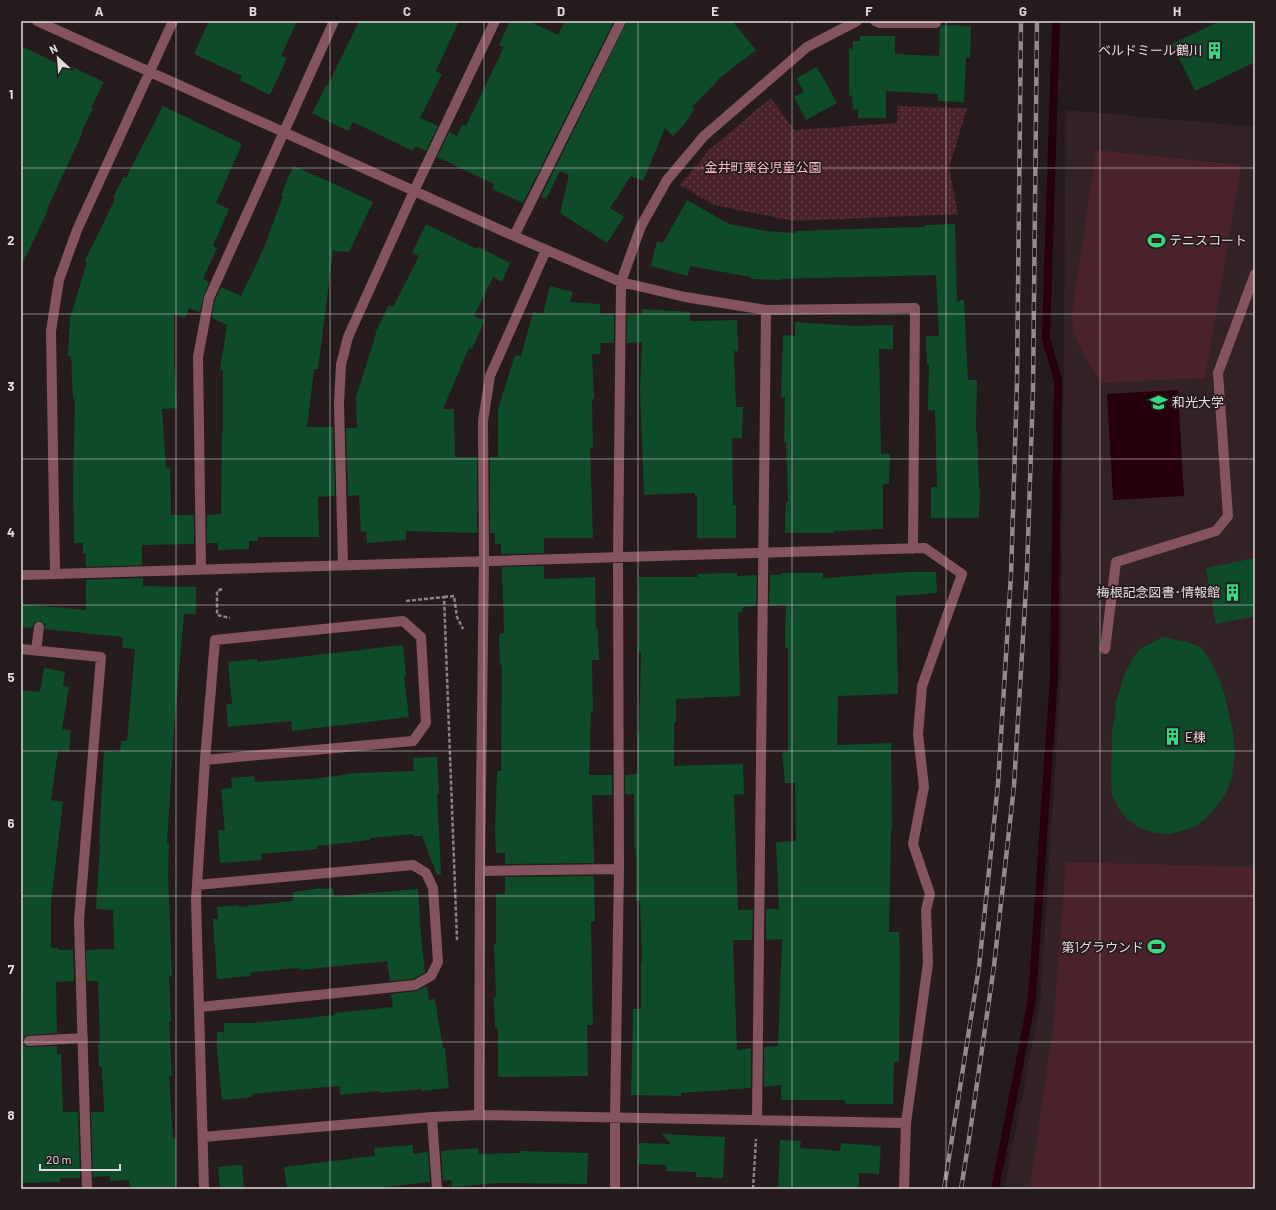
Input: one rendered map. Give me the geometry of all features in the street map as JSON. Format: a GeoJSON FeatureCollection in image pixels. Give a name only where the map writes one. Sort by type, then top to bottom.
{"type":"FeatureCollection","features":[{"type":"Feature","properties":{"kind":"street"},"geometry":{"type":"LineString","coordinates":[[37,21],[514,236],[621,282],[685,297],[766,310],[915,308],[913,549]]}},
{"type":"Feature","properties":{"kind":"street"},"geometry":{"type":"LineString","coordinates":[[55,574],[51,331],[59,280],[78,230],[173,21]]}},
{"type":"Feature","properties":{"kind":"street"},"geometry":{"type":"LineString","coordinates":[[201,569],[198,358],[209,298],[334,21]]}},
{"type":"Feature","properties":{"kind":"street"},"geometry":{"type":"LineString","coordinates":[[343,565],[339,403],[341,365],[348,337],[414,190],[495,21]]}},
{"type":"Feature","properties":{"kind":"street"},"geometry":{"type":"LineString","coordinates":[[514,236],[622,21]]}},
{"type":"Feature","properties":{"kind":"street"},"geometry":{"type":"LineString","coordinates":[[616,1189],[615,1118],[619,869],[618,557],[621,282],[641,226],[667,180],[704,136],[807,47],[857,21]]}},
{"type":"Feature","properties":{"kind":"street"},"geometry":{"type":"LineString","coordinates":[[875,21],[880,23],[936,23]]}},
{"type":"Feature","properties":{"kind":"street"},"geometry":{"type":"LineString","coordinates":[[479,1116],[480,871],[484,561],[483,421],[490,376],[546,250]]}},
{"type":"Feature","properties":{"kind":"street"},"geometry":{"type":"LineString","coordinates":[[1105,648],[1116,562],[1216,531],[1228,516],[1218,373],[1255,274]]}},
{"type":"Feature","properties":{"kind":"street"},"geometry":{"type":"LineString","coordinates":[[757,1120],[766,310]]}},
{"type":"Feature","properties":{"kind":"street"},"geometry":{"type":"LineString","coordinates":[[21,575],[924,548],[962,574],[922,686],[918,734],[924,787],[913,844],[930,894],[926,910],[928,963],[906,1123],[904,1189]]}},
{"type":"Feature","properties":{"kind":"street"},"geometry":{"type":"LineString","coordinates":[[204,1189],[196,900],[205,760],[215,640],[403,621],[421,637],[426,723],[413,741],[205,760]]}},
{"type":"Feature","properties":{"kind":"street"},"geometry":{"type":"LineString","coordinates":[[36,651],[39,627]]}},
{"type":"Feature","properties":{"kind":"street"},"geometry":{"type":"LineString","coordinates":[[21,649],[101,657],[79,920],[87,1189]]}},
{"type":"Feature","properties":{"kind":"street"},"geometry":{"type":"LineString","coordinates":[[197,885],[413,865],[426,873],[433,888],[438,962],[431,976],[415,985],[200,1007]]}},
{"type":"Feature","properties":{"kind":"street"},"geometry":{"type":"LineString","coordinates":[[480,871],[619,869]]}},
{"type":"Feature","properties":{"kind":"street"},"geometry":{"type":"LineString","coordinates":[[29,1041],[83,1038]]}},
{"type":"Feature","properties":{"kind":"street"},"geometry":{"type":"LineString","coordinates":[[203,1137],[432,1117],[479,1116],[906,1123]]}},
{"type":"Feature","properties":{"kind":"street"},"geometry":{"type":"LineString","coordinates":[[432,1117],[437,1189]]}},
{"type":"Feature","properties":{"kind":"path"},"geometry":{"type":"LineString","coordinates":[[405,602],[454,596],[457,617],[465,633]]}},
{"type":"Feature","properties":{"kind":"path"},"geometry":{"type":"LineString","coordinates":[[444,598],[458,940]]}},
{"type":"Feature","properties":{"kind":"path"},"geometry":{"type":"LineString","coordinates":[[217,615],[234,619]]}},
{"type":"Feature","properties":{"kind":"path"},"geometry":{"type":"LineString","coordinates":[[753,1189],[757,1120]]}},
{"type":"Feature","properties":{"kind":"shaded area","name":"和光大学"},"geometry":{"type":"Polygon","coordinates":[[[1066,110],[1255,127],[1255,1189],[1004,1189],[1040,1005],[1061,677],[1066,110]]]}},
{"type":"Feature","properties":{"kind":"shaded area"},"geometry":{"type":"Polygon","coordinates":[[[1178,390],[1184,496],[1113,500],[1107,394],[1178,390]]]}},
{"type":"Feature","properties":{"kind":"green space","name":"金井町栗谷児童公園"},"geometry":{"type":"Polygon","coordinates":[[[771,98],[794,130],[897,123],[898,106],[967,108],[949,168],[958,214],[794,221],[714,205],[680,185],[709,150],[771,98]]]}},
{"type":"Feature","properties":{"kind":"green space","name":"テニスコート"},"geometry":{"type":"Polygon","coordinates":[[[1096,150],[1241,165],[1205,378],[1101,383],[1082,351],[1073,330],[1072,314],[1096,150]]]}},
{"type":"Feature","properties":{"kind":"green space","name":"第1グラウンド"},"geometry":{"type":"Polygon","coordinates":[[[1066,862],[1255,867],[1255,1189],[1030,1189],[1053,1028],[1066,862]]]}},
{"type":"Feature","properties":{"kind":"building"},"geometry":{"type":"Polygon","coordinates":[[[209,21],[297,21],[281,56],[287,58],[270,95],[240,80],[242,76],[194,54],[209,21]]]}},
{"type":"Feature","properties":{"kind":"building"},"geometry":{"type":"Polygon","coordinates":[[[359,21],[459,21],[436,71],[442,74],[420,118],[438,126],[426,151],[415,146],[413,151],[353,122],[348,131],[312,113],[327,84],[328,85],[359,21]]]}},
{"type":"Feature","properties":{"kind":"building"},"geometry":{"type":"Polygon","coordinates":[[[510,21],[529,21],[558,35],[565,21],[614,21],[523,203],[492,189],[494,184],[437,157],[449,132],[457,136],[462,124],[466,126],[504,47],[499,45],[510,21]]]}},
{"type":"Feature","properties":{"kind":"building"},"geometry":{"type":"Polygon","coordinates":[[[627,21],[732,21],[756,50],[721,77],[692,107],[694,109],[684,125],[673,136],[665,128],[643,181],[631,176],[610,208],[624,217],[607,243],[560,213],[569,175],[560,171],[546,199],[541,197],[627,21]]]}},
{"type":"Feature","properties":{"kind":"building","name":"ベルドミール鶴川"},"geometry":{"type":"Polygon","coordinates":[[[1220,21],[1255,21],[1255,62],[1195,91],[1172,44],[1220,21]]]}},
{"type":"Feature","properties":{"kind":"building"},"geometry":{"type":"Polygon","coordinates":[[[942,25],[971,26],[970,58],[966,58],[964,102],[938,101],[938,94],[886,91],[886,118],[858,118],[858,109],[853,109],[852,95],[849,96],[849,48],[853,49],[853,41],[860,41],[860,36],[895,36],[895,54],[939,56],[940,28],[942,25]]]}},
{"type":"Feature","properties":{"kind":"building"},"geometry":{"type":"Polygon","coordinates":[[[21,46],[67,68],[68,65],[104,82],[91,108],[93,109],[47,209],[48,210],[21,267],[21,46]]]}},
{"type":"Feature","properties":{"kind":"building"},"geometry":{"type":"Polygon","coordinates":[[[817,67],[837,103],[806,120],[794,97],[804,92],[796,78],[817,67]]]}},
{"type":"Feature","properties":{"kind":"building"},"geometry":{"type":"Polygon","coordinates":[[[163,106],[242,144],[216,203],[229,209],[213,246],[217,248],[203,279],[209,282],[203,297],[200,312],[189,308],[185,318],[174,314],[174,360],[177,408],[162,409],[166,468],[170,468],[171,515],[194,515],[194,544],[142,545],[142,565],[86,567],[86,553],[83,554],[83,543],[74,543],[73,486],[75,399],[73,399],[71,356],[68,356],[70,318],[87,262],[85,261],[115,199],[113,198],[124,176],[126,178],[163,106]]]}},
{"type":"Feature","properties":{"kind":"building"},"geometry":{"type":"Polygon","coordinates":[[[293,166],[373,202],[349,252],[333,251],[318,369],[314,369],[307,427],[333,427],[335,496],[318,497],[319,537],[258,537],[258,541],[249,541],[249,549],[218,550],[218,543],[207,543],[207,515],[221,514],[223,370],[220,370],[227,325],[212,318],[215,300],[221,287],[241,296],[264,248],[283,196],[281,196],[293,166]]]}},
{"type":"Feature","properties":{"kind":"building"},"geometry":{"type":"Polygon","coordinates":[[[687,200],[729,224],[767,231],[796,233],[796,231],[925,227],[925,225],[955,224],[957,301],[964,300],[968,380],[977,380],[976,431],[980,488],[979,518],[931,518],[931,487],[937,487],[935,410],[928,410],[929,364],[927,365],[926,336],[939,336],[936,275],[781,280],[751,279],[751,277],[690,266],[688,276],[651,266],[657,241],[663,243],[687,200]]]}},
{"type":"Feature","properties":{"kind":"building"},"geometry":{"type":"Polygon","coordinates":[[[426,224],[510,263],[502,282],[493,277],[474,316],[485,320],[472,349],[469,348],[443,409],[454,409],[455,457],[477,457],[477,533],[406,531],[406,540],[367,543],[366,531],[361,532],[359,495],[348,496],[346,428],[357,428],[356,397],[376,334],[375,333],[389,305],[393,307],[419,256],[412,253],[426,224]]]}},
{"type":"Feature","properties":{"kind":"building"},"geometry":{"type":"Polygon","coordinates":[[[550,286],[573,292],[570,302],[600,304],[600,314],[614,314],[614,343],[601,343],[600,354],[592,354],[594,399],[592,399],[593,448],[590,448],[593,538],[544,538],[544,553],[501,554],[501,544],[495,544],[495,533],[490,533],[490,457],[498,457],[498,409],[515,355],[521,356],[533,312],[543,314],[550,286]]]}},
{"type":"Feature","properties":{"kind":"building"},"geometry":{"type":"Polygon","coordinates":[[[642,309],[690,312],[690,321],[737,320],[738,351],[734,351],[736,407],[743,407],[742,438],[732,438],[733,505],[736,505],[736,538],[697,538],[697,496],[695,496],[695,493],[644,495],[640,391],[642,342],[627,343],[627,315],[642,315],[642,309]]]}},
{"type":"Feature","properties":{"kind":"building"},"geometry":{"type":"Polygon","coordinates":[[[795,322],[854,326],[893,325],[893,349],[879,349],[881,454],[890,454],[889,484],[883,484],[883,529],[834,531],[834,533],[785,533],[786,502],[788,502],[786,442],[784,442],[785,397],[781,397],[783,335],[795,336],[795,322]]]}},
{"type":"Feature","properties":{"kind":"building","name":"梅根記念図書･情報館"},"geometry":{"type":"Polygon","coordinates":[[[1255,558],[1255,616],[1216,624],[1206,568],[1255,558]]]}},
{"type":"Feature","properties":{"kind":"building"},"geometry":{"type":"Polygon","coordinates":[[[544,566],[544,579],[595,577],[596,629],[598,629],[599,660],[592,660],[593,712],[591,712],[589,775],[612,775],[612,795],[592,795],[594,863],[505,864],[505,853],[496,853],[495,830],[497,771],[501,771],[502,665],[500,665],[499,634],[504,633],[502,567],[544,566]]]}},
{"type":"Feature","properties":{"kind":"building"},"geometry":{"type":"Polygon","coordinates":[[[907,572],[936,572],[937,593],[896,596],[898,694],[838,696],[837,745],[891,743],[892,830],[889,932],[899,932],[900,961],[899,1062],[894,1062],[893,1104],[845,1104],[845,1100],[781,1100],[781,1085],[764,1087],[764,1047],[778,1046],[782,939],[766,940],[766,909],[779,909],[776,842],[796,841],[795,783],[785,783],[782,753],[788,752],[788,648],[785,648],[786,605],[769,606],[770,575],[781,575],[781,573],[823,573],[823,578],[907,572]]]}},
{"type":"Feature","properties":{"kind":"building"},"geometry":{"type":"Polygon","coordinates":[[[737,573],[737,576],[757,575],[756,606],[743,607],[742,612],[738,613],[740,696],[676,699],[676,722],[674,722],[674,766],[743,764],[744,794],[734,795],[738,910],[753,910],[752,940],[733,940],[737,1050],[751,1048],[751,1088],[681,1093],[681,1096],[631,1095],[633,1009],[641,1009],[642,963],[640,901],[636,901],[634,794],[625,794],[625,775],[638,774],[637,733],[639,733],[641,652],[638,652],[639,577],[698,577],[698,574],[737,573]]]}},
{"type":"Feature","properties":{"kind":"building"},"geometry":{"type":"Polygon","coordinates":[[[143,578],[143,586],[196,587],[196,614],[184,614],[174,729],[167,843],[169,843],[168,874],[172,976],[169,976],[171,1021],[169,1022],[172,1076],[169,1076],[173,1138],[176,1138],[176,1189],[130,1189],[129,1180],[110,1181],[110,1176],[93,1177],[91,1112],[104,1112],[102,1067],[99,1067],[98,1044],[100,1044],[98,981],[87,981],[86,950],[114,949],[113,910],[96,909],[104,751],[120,752],[121,741],[127,741],[135,649],[122,648],[123,637],[45,629],[45,624],[40,621],[34,623],[32,628],[21,627],[21,604],[86,610],[86,580],[143,578]]]}},
{"type":"Feature","properties":{"kind":"building","name":"E棟"},"geometry":{"type":"Polygon","coordinates":[[[1163,637],[1187,642],[1201,647],[1210,660],[1220,680],[1225,696],[1233,732],[1235,751],[1232,777],[1225,795],[1216,807],[1206,818],[1194,827],[1170,834],[1155,833],[1140,828],[1127,819],[1119,809],[1112,795],[1111,779],[1112,731],[1116,702],[1124,675],[1134,656],[1140,649],[1163,637]]]}},
{"type":"Feature","properties":{"kind":"building"},"geometry":{"type":"Polygon","coordinates":[[[403,645],[406,675],[404,676],[409,717],[292,731],[291,721],[228,727],[226,704],[232,704],[228,662],[257,659],[257,662],[403,645]]]}},
{"type":"Feature","properties":{"kind":"building"},"geometry":{"type":"Polygon","coordinates":[[[44,668],[65,672],[63,686],[69,687],[62,729],[71,730],[69,752],[58,750],[51,800],[63,802],[51,901],[51,948],[58,948],[58,950],[73,950],[74,981],[56,982],[57,1033],[28,1035],[25,1036],[23,1040],[23,988],[21,988],[21,690],[40,692],[44,668]]]}},
{"type":"Feature","properties":{"kind":"building"},"geometry":{"type":"Polygon","coordinates":[[[437,757],[439,794],[437,794],[441,874],[437,875],[422,836],[414,836],[414,834],[370,838],[370,840],[317,846],[317,849],[261,854],[262,860],[220,863],[218,830],[225,830],[221,789],[232,788],[231,778],[254,776],[255,782],[311,779],[358,773],[414,771],[413,758],[437,757]]]}},
{"type":"Feature","properties":{"kind":"building"},"geometry":{"type":"Polygon","coordinates":[[[594,876],[595,921],[591,922],[593,1025],[587,1025],[588,1076],[498,1077],[498,1028],[495,1028],[494,997],[496,997],[494,944],[496,944],[496,894],[505,894],[505,877],[594,876]]]}},
{"type":"Feature","properties":{"kind":"building"},"geometry":{"type":"Polygon","coordinates":[[[333,888],[334,897],[418,889],[419,916],[425,972],[413,979],[390,981],[387,961],[300,970],[299,968],[251,972],[251,976],[217,979],[213,919],[218,919],[217,907],[239,905],[239,907],[293,901],[293,892],[333,888]]]}},
{"type":"Feature","properties":{"kind":"building"},"geometry":{"type":"Polygon","coordinates":[[[427,986],[429,1000],[435,999],[443,1048],[445,1048],[449,1088],[380,1093],[379,1091],[341,1095],[339,1086],[252,1094],[252,1097],[222,1100],[217,1049],[217,1032],[224,1032],[224,1023],[253,1023],[335,1015],[334,1013],[393,1007],[391,994],[416,991],[427,986]]]}},
{"type":"Feature","properties":{"kind":"building"},"geometry":{"type":"Polygon","coordinates":[[[23,1042],[26,1047],[57,1046],[57,1055],[61,1054],[63,1112],[78,1112],[80,1178],[60,1178],[60,1182],[21,1183],[21,1060],[23,1060],[23,1042]]]}},
{"type":"Feature","properties":{"kind":"building"},"geometry":{"type":"Polygon","coordinates":[[[662,1134],[725,1137],[723,1178],[696,1177],[696,1172],[666,1171],[666,1165],[638,1164],[639,1143],[671,1144],[662,1134]]]}},
{"type":"Feature","properties":{"kind":"building"},"geometry":{"type":"Polygon","coordinates":[[[780,1140],[801,1141],[800,1148],[840,1151],[841,1143],[881,1146],[879,1174],[859,1173],[859,1189],[778,1189],[780,1140]]]}},
{"type":"Feature","properties":{"kind":"building"},"geometry":{"type":"Polygon","coordinates":[[[413,1145],[413,1154],[428,1152],[430,1182],[366,1189],[287,1189],[284,1167],[375,1156],[374,1148],[413,1145]]]}},
{"type":"Feature","properties":{"kind":"building"},"geometry":{"type":"Polygon","coordinates":[[[478,1148],[479,1154],[520,1153],[520,1151],[588,1153],[587,1184],[497,1183],[452,1187],[451,1180],[443,1181],[441,1151],[478,1148]]]}},
{"type":"Feature","properties":{"kind":"building"},"geometry":{"type":"Polygon","coordinates":[[[242,1165],[244,1189],[220,1189],[218,1167],[242,1165]]]}},
{"type":"Feature","properties":{"kind":"waterway"},"geometry":{"type":"LineString","coordinates":[[995,1189],[1032,999],[1054,677],[1058,381],[1046,338],[1056,21]]}},
{"type":"Feature","properties":{"kind":"railway"},"geometry":{"type":"LineString","coordinates":[[944,1189],[979,967],[998,784],[1011,575],[1017,384],[1021,21]]}},
{"type":"Feature","properties":{"kind":"railway"},"geometry":{"type":"LineString","coordinates":[[961,1189],[994,966],[1014,786],[1027,571],[1033,389],[1037,21]]}},
{"type":"Feature","properties":{"kind":"place","name":"ベルドミール鶴川"},"geometry":{"type":"Point","coordinates":[1215,50]}},
{"type":"Feature","properties":{"kind":"place","name":"テニスコート"},"geometry":{"type":"Point","coordinates":[1156,240]}},
{"type":"Feature","properties":{"kind":"place","name":"和光大学"},"geometry":{"type":"Point","coordinates":[1159,402]}},
{"type":"Feature","properties":{"kind":"place","name":"梅根記念図書･情報館"},"geometry":{"type":"Point","coordinates":[1233,592]}},
{"type":"Feature","properties":{"kind":"place","name":"E棟"},"geometry":{"type":"Point","coordinates":[1172,737]}},
{"type":"Feature","properties":{"kind":"place","name":"第1グラウンド"},"geometry":{"type":"Point","coordinates":[1157,947]}}]}
